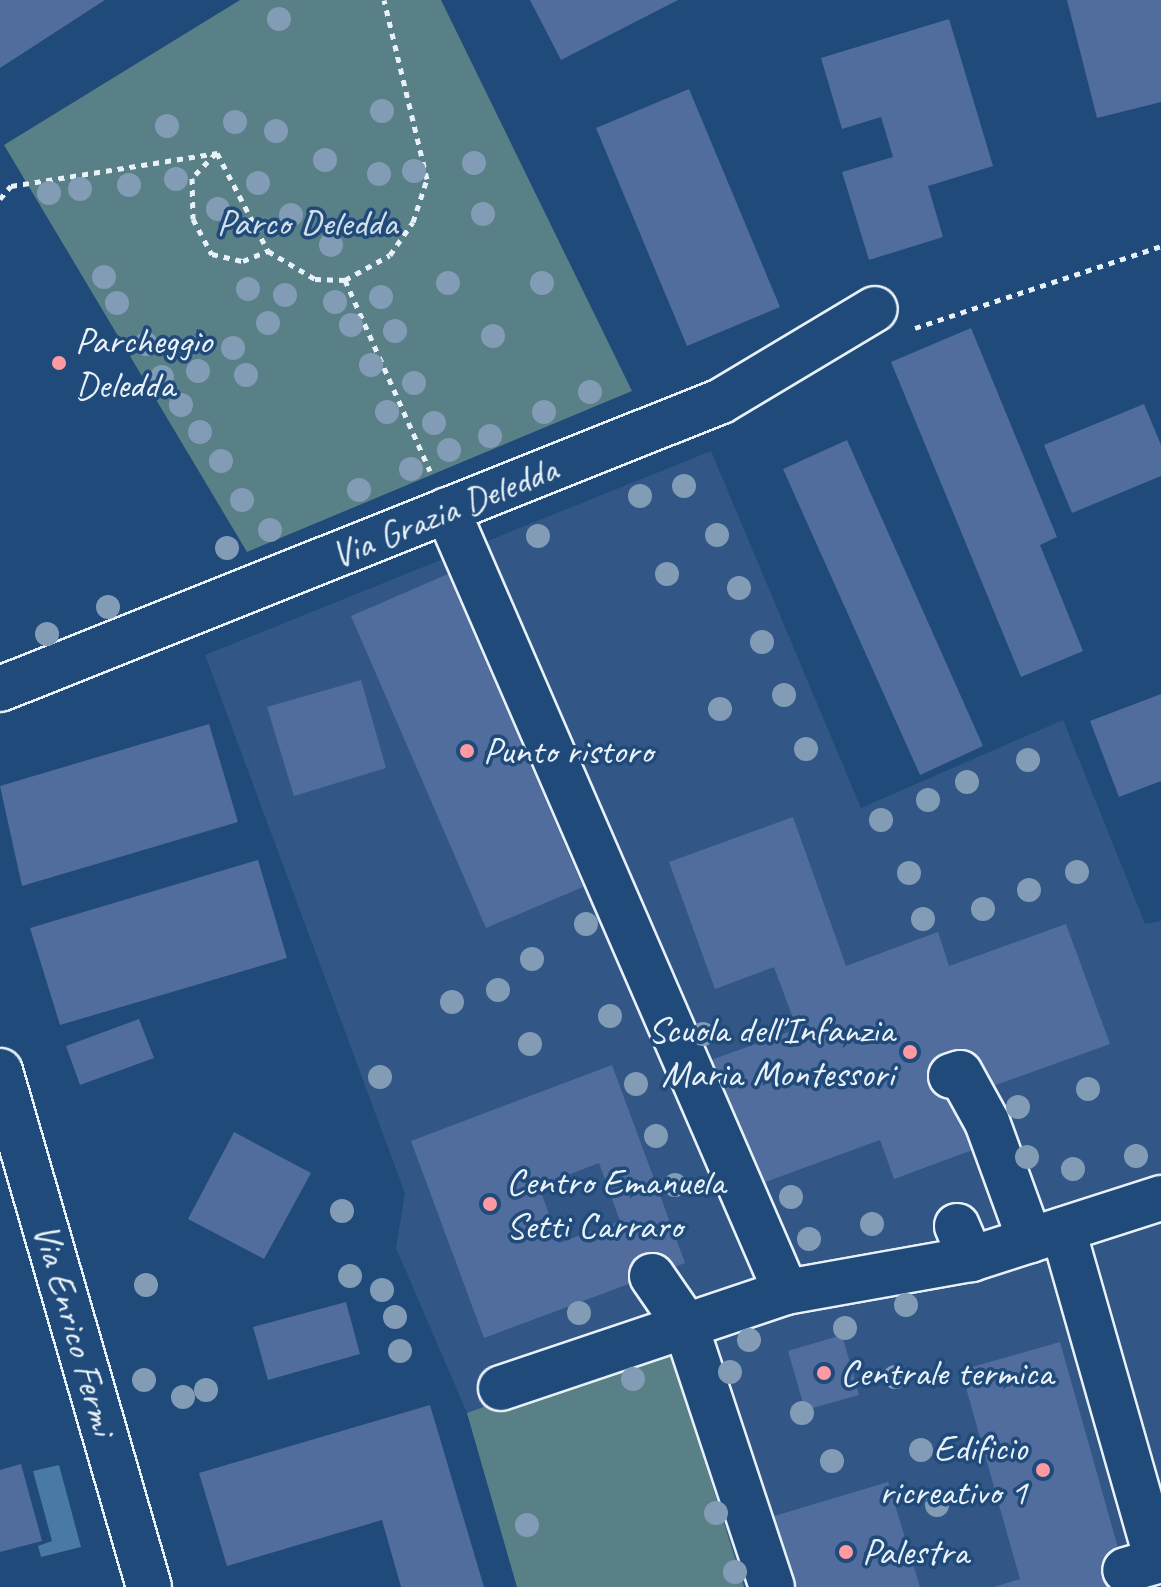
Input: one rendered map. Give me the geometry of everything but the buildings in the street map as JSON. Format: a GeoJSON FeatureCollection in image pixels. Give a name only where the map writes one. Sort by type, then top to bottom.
{"type":"FeatureCollection","features":[{"type":"Feature","properties":{"kind":"street","name":"Via Grazia Deledda"},"geometry":{"type":"LineString","coordinates":[[0,689],[721,401],[875,309]]}},
{"type":"Feature","properties":{"kind":"street"},"geometry":{"type":"LineString","coordinates":[[447,510],[786,1292]]}},
{"type":"Feature","properties":{"kind":"street","name":"Via Enrico Fermi"},"geometry":{"type":"LineString","coordinates":[[0,1071],[149,1587]]}},
{"type":"Feature","properties":{"kind":"street"},"geometry":{"type":"LineString","coordinates":[[951,1076],[960,1073],[1046,1235],[1157,1561],[1125,1570]]}},
{"type":"Feature","properties":{"kind":"street"},"geometry":{"type":"LineString","coordinates":[[501,1388],[786,1292],[964,1242],[1046,1235],[1161,1198]]}},
{"type":"Feature","properties":{"kind":"street"},"geometry":{"type":"LineString","coordinates":[[652,1276],[685,1324],[772,1587]]}},
{"type":"Feature","properties":{"kind":"path"},"geometry":{"type":"LineString","coordinates":[[217,153],[268,251],[315,279],[345,280],[390,255],[413,222],[427,179],[384,0]]}},
{"type":"Feature","properties":{"kind":"path"},"geometry":{"type":"LineString","coordinates":[[217,153],[192,178],[199,230],[212,254],[243,261],[268,251]]}},
{"type":"Feature","properties":{"kind":"path"},"geometry":{"type":"LineString","coordinates":[[0,199],[11,186],[217,153]]}},
{"type":"Feature","properties":{"kind":"path"},"geometry":{"type":"LineString","coordinates":[[345,280],[447,510]]}},
{"type":"Feature","properties":{"kind":"shaded area"},"geometry":{"type":"Polygon","coordinates":[[[711,451],[861,808],[1063,720],[1145,924],[1161,921],[1161,1587],[517,1587],[467,1413],[396,1248],[405,1193],[205,655],[711,451]]]}},
{"type":"Feature","properties":{"kind":"shaded area"},"geometry":{"type":"Polygon","coordinates":[[[59,1465],[81,1547],[41,1557],[38,1546],[52,1541],[33,1471],[59,1465]]]}},
{"type":"Feature","properties":{"kind":"green space","name":"Parco Deledda"},"geometry":{"type":"Polygon","coordinates":[[[240,0],[441,0],[632,391],[247,552],[4,145],[240,0]]]}},
{"type":"Feature","properties":{"kind":"green space"},"geometry":{"type":"Polygon","coordinates":[[[667,1341],[744,1587],[517,1587],[467,1413],[667,1341]]]}},
{"type":"Feature","properties":{"kind":"place","name":"Parcheggio Deledda"},"geometry":{"type":"Point","coordinates":[59,363]}},
{"type":"Feature","properties":{"kind":"place","name":"Punto ristoro"},"geometry":{"type":"Point","coordinates":[467,751]}},
{"type":"Feature","properties":{"kind":"place","name":"Scuola dell'Infanzia Maria Montessori"},"geometry":{"type":"Point","coordinates":[910,1052]}},
{"type":"Feature","properties":{"kind":"place","name":"Centro Emanuela Setti Carraro"},"geometry":{"type":"Point","coordinates":[490,1204]}},
{"type":"Feature","properties":{"kind":"place","name":"Centrale termica"},"geometry":{"type":"Point","coordinates":[824,1373]}},
{"type":"Feature","properties":{"kind":"place","name":"Edificio ricreativo 1"},"geometry":{"type":"Point","coordinates":[1043,1470]}},
{"type":"Feature","properties":{"kind":"place","name":"Palestra"},"geometry":{"type":"Point","coordinates":[846,1552]}}]}
